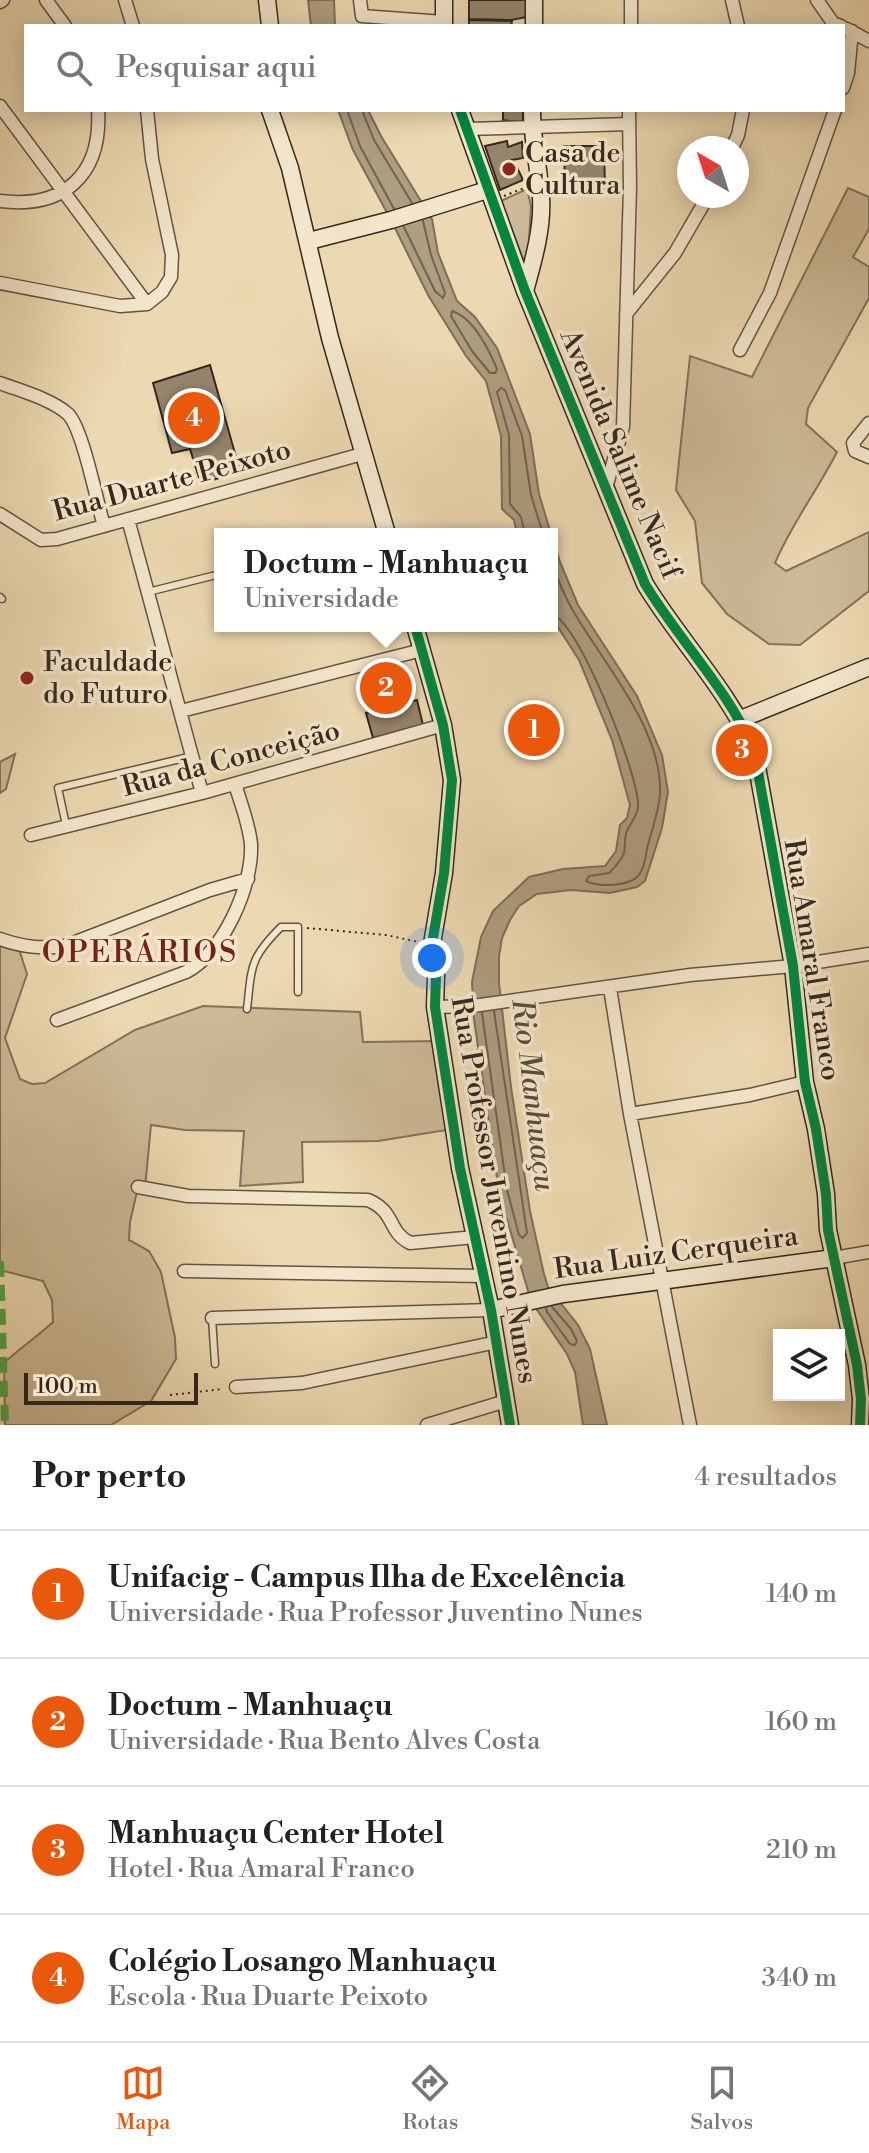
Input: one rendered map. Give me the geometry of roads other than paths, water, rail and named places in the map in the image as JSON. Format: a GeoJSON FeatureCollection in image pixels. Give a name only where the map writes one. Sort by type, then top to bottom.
{"type":"FeatureCollection","features":[{"type":"Feature","properties":{"kind":"street"},"geometry":{"type":"LineString","coordinates":[[46,0],[64,24]]}},
{"type":"Feature","properties":{"kind":"street"},"geometry":{"type":"LineString","coordinates":[[125,0],[132,24]]}},
{"type":"Feature","properties":{"kind":"street"},"geometry":{"type":"LineString","coordinates":[[267,0],[270,24]]}},
{"type":"Feature","properties":{"kind":"street"},"geometry":{"type":"LineString","coordinates":[[360,0],[362,16],[444,24],[444,0]]}},
{"type":"Feature","properties":{"kind":"street"},"geometry":{"type":"LineString","coordinates":[[534,0],[534,24]]}},
{"type":"Feature","properties":{"kind":"street"},"geometry":{"type":"LineString","coordinates":[[631,0],[631,24]]}},
{"type":"Feature","properties":{"kind":"street"},"geometry":{"type":"LineString","coordinates":[[732,0],[738,24]]}},
{"type":"Feature","properties":{"kind":"street"},"geometry":{"type":"LineString","coordinates":[[817,0],[835,24]]}},
{"type":"Feature","properties":{"kind":"street"},"geometry":{"type":"LineString","coordinates":[[845,28],[869,41]]}},
{"type":"Feature","properties":{"kind":"street"},"geometry":{"type":"LineString","coordinates":[[845,28],[852,53],[845,80]]}},
{"type":"Feature","properties":{"kind":"street"},"geometry":{"type":"LineString","coordinates":[[0,106],[147,304]]}},
{"type":"Feature","properties":{"kind":"street"},"geometry":{"type":"LineString","coordinates":[[0,201],[20,203],[66,192],[83,176],[93,156],[98,138],[98,112]]}},
{"type":"Feature","properties":{"kind":"street"},"geometry":{"type":"LineString","coordinates":[[0,283],[120,306],[147,304],[162,292],[171,277],[172,255],[152,159],[147,112]]}},
{"type":"Feature","properties":{"kind":"street"},"geometry":{"type":"LineString","coordinates":[[271,112],[290,168],[330,338],[385,528]]}},
{"type":"Feature","properties":{"kind":"street"},"geometry":{"type":"LineString","coordinates":[[461,112],[467,129],[532,118],[629,124]]}},
{"type":"Feature","properties":{"kind":"street"},"geometry":{"type":"LineString","coordinates":[[605,489],[623,427],[630,215],[629,112]]}},
{"type":"Feature","properties":{"kind":"street"},"geometry":{"type":"LineString","coordinates":[[738,136],[743,112]]}},
{"type":"Feature","properties":{"kind":"street"},"geometry":{"type":"LineString","coordinates":[[740,350],[770,293],[834,112]]}},
{"type":"Feature","properties":{"kind":"street"},"geometry":{"type":"LineString","coordinates":[[525,291],[533,264],[541,201],[532,118]]}},
{"type":"Feature","properties":{"kind":"street","name":"Avenida Salime Nacif"},"geometry":{"type":"LineString","coordinates":[[467,129],[525,291],[645,584],[664,615],[741,719]]}},
{"type":"Feature","properties":{"kind":"street"},"geometry":{"type":"LineString","coordinates":[[309,241],[490,196]]}},
{"type":"Feature","properties":{"kind":"street"},"geometry":{"type":"LineString","coordinates":[[626,314],[675,253],[701,208]]}},
{"type":"Feature","properties":{"kind":"street"},"geometry":{"type":"LineString","coordinates":[[0,383],[32,395],[68,415],[79,436],[104,526]]}},
{"type":"Feature","properties":{"kind":"street"},"geometry":{"type":"LineString","coordinates":[[869,423],[853,443],[855,451],[869,457]]}},
{"type":"Feature","properties":{"kind":"street","name":"Rua Duarte Peixoto"},"geometry":{"type":"LineString","coordinates":[[0,514],[41,540],[57,539],[362,454]]}},
{"type":"Feature","properties":{"kind":"street"},"geometry":{"type":"LineString","coordinates":[[128,519],[202,793]]}},
{"type":"Feature","properties":{"kind":"street","name":"Rua Professor Juventino Nunes"},"geometry":{"type":"LineString","coordinates":[[417,632],[443,725],[452,780],[444,873],[432,944],[435,1007],[458,1155],[491,1310],[510,1425]]}},
{"type":"Feature","properties":{"kind":"street"},"geometry":{"type":"LineString","coordinates":[[181,711],[422,650]]}},
{"type":"Feature","properties":{"kind":"street"},"geometry":{"type":"LineString","coordinates":[[741,719],[869,667]]}},
{"type":"Feature","properties":{"kind":"street","name":"Rua Amaral Franco"},"geometry":{"type":"LineString","coordinates":[[741,719],[759,770],[793,966],[805,1082],[818,1142],[834,1258],[853,1344],[861,1399],[860,1425]]}},
{"type":"Feature","properties":{"kind":"street","name":"Rua da Conceição"},"geometry":{"type":"LineString","coordinates":[[31,835],[202,793],[443,725]]}},
{"type":"Feature","properties":{"kind":"street"},"geometry":{"type":"LineString","coordinates":[[57,1020],[200,964],[220,938],[248,879],[251,861],[250,835],[235,784]]}},
{"type":"Feature","properties":{"kind":"street"},"geometry":{"type":"LineString","coordinates":[[0,939],[18,946],[42,949],[65,946],[210,890],[248,879]]}},
{"type":"Feature","properties":{"kind":"street"},"geometry":{"type":"LineString","coordinates":[[435,1007],[466,1007],[690,975],[793,966],[869,954]]}},
{"type":"Feature","properties":{"kind":"street"},"geometry":{"type":"LineString","coordinates":[[610,988],[630,1114],[690,1425]]}},
{"type":"Feature","properties":{"kind":"street"},"geometry":{"type":"LineString","coordinates":[[630,1114],[750,1095],[805,1082]]}},
{"type":"Feature","properties":{"kind":"street"},"geometry":{"type":"LineString","coordinates":[[138,1187],[188,1196],[368,1200],[388,1212],[395,1230],[410,1243],[475,1237]]}},
{"type":"Feature","properties":{"kind":"street","name":"Rua Luiz Cerqueira"},"geometry":{"type":"LineString","coordinates":[[491,1310],[563,1294],[869,1252]]}},
{"type":"Feature","properties":{"kind":"street"},"geometry":{"type":"LineString","coordinates":[[184,1271],[484,1276]]}},
{"type":"Feature","properties":{"kind":"street"},"geometry":{"type":"LineString","coordinates":[[212,1318],[491,1310]]}},
{"type":"Feature","properties":{"kind":"street"},"geometry":{"type":"LineString","coordinates":[[236,1387],[302,1383],[497,1342]]}},
{"type":"Feature","properties":{"kind":"street"},"geometry":{"type":"LineString","coordinates":[[427,1425],[506,1401]]}},
{"type":"Feature","properties":{"kind":"lane"},"geometry":{"type":"LineString","coordinates":[[148,592],[214,576]]}},
{"type":"Feature","properties":{"kind":"lane"},"geometry":{"type":"LineString","coordinates":[[66,827],[58,788],[193,756]]}},
{"type":"Feature","properties":{"kind":"lane"},"geometry":{"type":"LineString","coordinates":[[247,1009],[252,966],[259,949],[281,927],[298,927],[298,992]]}},
{"type":"Feature","properties":{"kind":"lane"},"geometry":{"type":"LineString","coordinates":[[212,1318],[215,1364]]}},
{"type":"Feature","properties":{"kind":"water"},"geometry":{"type":"Polygon","coordinates":[[[308,0],[334,0],[335,24],[311,24],[308,0]]]}},
{"type":"Feature","properties":{"kind":"water"},"geometry":{"type":"Polygon","coordinates":[[[339,112],[369,112],[432,219],[438,253],[457,301],[475,317],[497,348],[530,434],[539,494],[549,528],[516,528],[514,520],[502,509],[501,436],[486,381],[466,356],[428,295],[353,150],[339,112]]]}},
{"type":"Feature","properties":{"kind":"water","name":"Rio Manhuaçu"},"geometry":{"type":"Polygon","coordinates":[[[558,556],[578,605],[637,696],[662,755],[668,792],[662,828],[645,881],[637,887],[610,893],[571,890],[537,894],[519,906],[510,920],[499,956],[499,983],[511,1087],[530,1211],[544,1274],[548,1287],[578,1325],[590,1349],[607,1425],[583,1425],[575,1372],[567,1354],[531,1301],[499,1192],[474,1019],[472,982],[481,937],[493,911],[529,877],[563,869],[605,866],[616,851],[620,825],[627,818],[630,805],[612,740],[579,660],[558,627],[558,556]]]}},
{"type":"Feature","properties":{"kind":"place","name":"Casa de Cultura"},"geometry":{"type":"Point","coordinates":[509,169]}},
{"type":"Feature","properties":{"kind":"place","name":"Colégio Losango Manhuaçu"},"geometry":{"type":"Point","coordinates":[194,418]}},
{"type":"Feature","properties":{"kind":"place","name":"Faculdade do Futuro"},"geometry":{"type":"Point","coordinates":[27,678]}},
{"type":"Feature","properties":{"kind":"place","name":"Doctum - Manhuaçu"},"geometry":{"type":"Point","coordinates":[386,688]}},
{"type":"Feature","properties":{"kind":"place","name":"Unifacig - Campus Ilha de Excelência"},"geometry":{"type":"Point","coordinates":[534,730]}},
{"type":"Feature","properties":{"kind":"place","name":"Manhuaçu Center Hotel"},"geometry":{"type":"Point","coordinates":[742,750]}},
{"type":"Feature","properties":{"kind":"district","name":"OPERÁRIOS"},"geometry":{"type":"Point","coordinates":[140,953]}}]}
